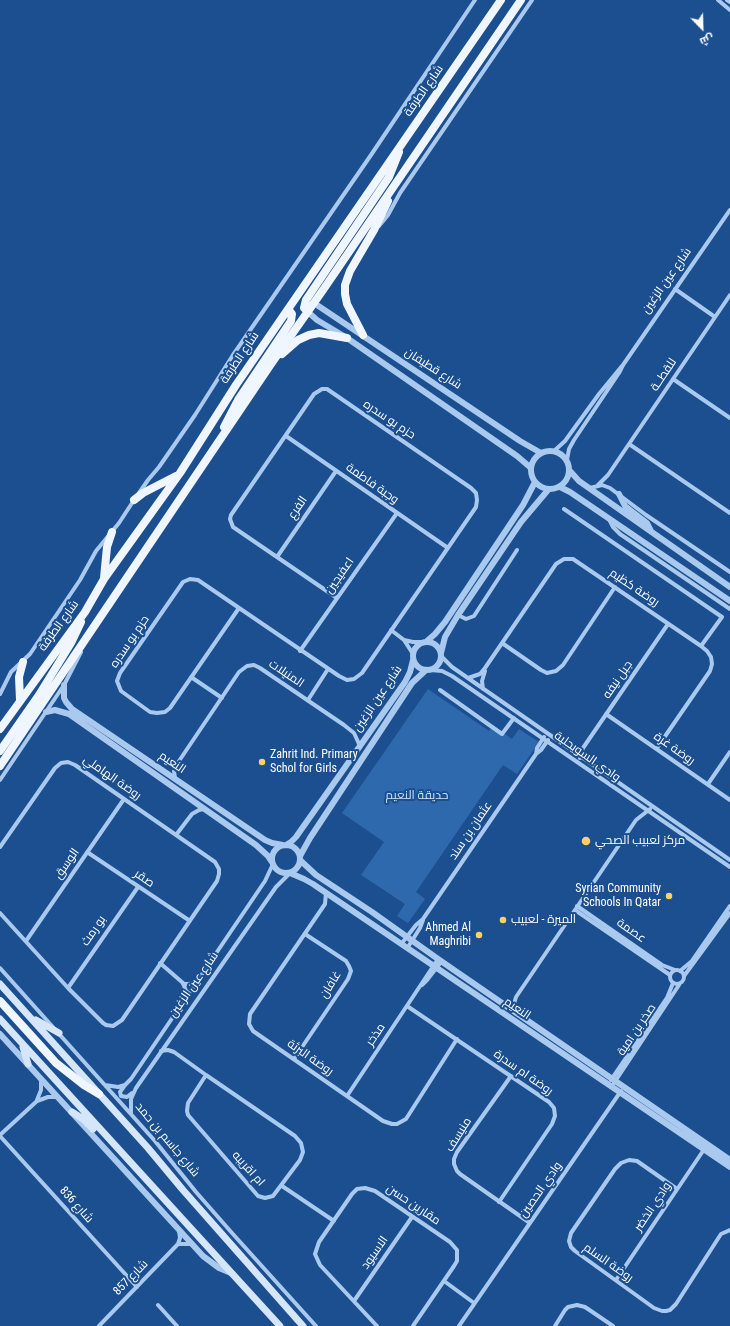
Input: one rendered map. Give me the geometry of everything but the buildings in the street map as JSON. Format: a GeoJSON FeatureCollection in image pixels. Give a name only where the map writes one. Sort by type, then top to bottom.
{"type":"FeatureCollection","features":[{"type":"Feature","properties":{"kind":"main road","name":"شارع الطرفة"},"geometry":{"type":"LineString","coordinates":[[0,729],[85,612],[104,580],[180,473],[236,385],[293,301],[501,0]]}},
{"type":"Feature","properties":{"kind":"main road"},"geometry":{"type":"LineString","coordinates":[[0,766],[87,638],[124,580],[519,2]]}},
{"type":"Feature","properties":{"kind":"main road"},"geometry":{"type":"LineString","coordinates":[[308,312],[304,306],[306,299],[389,177],[397,160],[402,143]]}},
{"type":"Feature","properties":{"kind":"main road"},"geometry":{"type":"LineString","coordinates":[[363,335],[349,309],[344,291],[350,271],[374,230],[396,184]]}},
{"type":"Feature","properties":{"kind":"main road"},"geometry":{"type":"LineString","coordinates":[[293,301],[302,298],[314,303]]}},
{"type":"Feature","properties":{"kind":"main road"},"geometry":{"type":"LineString","coordinates":[[216,446],[226,422],[238,400],[292,321],[292,314],[288,309]]}},
{"type":"Feature","properties":{"kind":"main road"},"geometry":{"type":"LineString","coordinates":[[271,364],[294,343],[309,335],[319,333],[347,338]]}},
{"type":"Feature","properties":{"kind":"main road"},"geometry":{"type":"LineString","coordinates":[[134,500],[142,493],[180,473]]}},
{"type":"Feature","properties":{"kind":"main road"},"geometry":{"type":"LineString","coordinates":[[104,580],[107,547],[112,532]]}},
{"type":"Feature","properties":{"kind":"main road"},"geometry":{"type":"LineString","coordinates":[[0,751],[39,695],[71,643],[85,612]]}},
{"type":"Feature","properties":{"kind":"main road"},"geometry":{"type":"LineString","coordinates":[[20,700],[19,677],[23,662]]}},
{"type":"Feature","properties":{"kind":"main road","name":"شارع جاسم بن حمد"},"geometry":{"type":"LineString","coordinates":[[0,984],[32,1018],[302,1326]]}},
{"type":"Feature","properties":{"kind":"main road"},"geometry":{"type":"LineString","coordinates":[[0,1002],[56,1063],[84,1085],[99,1094]]}},
{"type":"Feature","properties":{"kind":"main road"},"geometry":{"type":"LineString","coordinates":[[32,1018],[59,1033]]}},
{"type":"Feature","properties":{"kind":"main road"},"geometry":{"type":"LineString","coordinates":[[0,1019],[280,1326]]}},
{"type":"Feature","properties":{"kind":"main road"},"geometry":{"type":"LineString","coordinates":[[23,1044],[28,1064]]}},
{"type":"Feature","properties":{"kind":"main road"},"geometry":{"type":"LineString","coordinates":[[72,1112],[83,1119],[96,1132],[107,1138]]}},
{"type":"Feature","properties":{"kind":"street","name":"شارع الطرفة"},"geometry":{"type":"LineString","coordinates":[[0,694],[11,672],[30,654],[80,580],[98,548],[112,532],[195,415],[233,355],[372,155],[475,0]]}},
{"type":"Feature","properties":{"kind":"street"},"geometry":{"type":"LineString","coordinates":[[374,230],[388,216],[400,193],[532,0]]}},
{"type":"Feature","properties":{"kind":"street"},"geometry":{"type":"LineString","coordinates":[[718,0],[730,10]]}},
{"type":"Feature","properties":{"kind":"street","name":"شارع عين الزغين"},"geometry":{"type":"LineString","coordinates":[[554,451],[565,441],[599,394],[623,365],[730,210]]}},
{"type":"Feature","properties":{"kind":"street"},"geometry":{"type":"LineString","coordinates":[[675,289],[715,316]]}},
{"type":"Feature","properties":{"kind":"street","name":"للقطــة"},"geometry":{"type":"LineString","coordinates":[[596,486],[608,475],[730,295]]}},
{"type":"Feature","properties":{"kind":"street","name":"شارع قطيفان"},"geometry":{"type":"LineString","coordinates":[[314,303],[517,439],[542,453]]}},
{"type":"Feature","properties":{"kind":"street"},"geometry":{"type":"LineString","coordinates":[[308,312],[317,320],[347,338],[517,456],[531,468]]}},
{"type":"Feature","properties":{"kind":"street","name":"شارع عين الزغين"},"geometry":{"type":"LineString","coordinates":[[567,460],[569,449],[574,440],[623,365]]}},
{"type":"Feature","properties":{"kind":"street"},"geometry":{"type":"LineString","coordinates":[[674,379],[730,418]]}},
{"type":"Feature","properties":{"kind":"street","name":"حزم بو سدره"},"geometry":{"type":"LineString","coordinates":[[239,608],[170,708],[165,712],[157,714],[150,712],[122,693],[117,681],[120,673],[183,582],[190,579],[198,580],[239,608],[300,650],[328,669],[347,680],[357,678],[362,673],[476,506],[476,493],[471,488],[327,390],[322,389],[314,394],[231,515],[230,519],[233,527],[337,598]]}},
{"type":"Feature","properties":{"kind":"street","name":"وجبة فاطمة"},"geometry":{"type":"LineString","coordinates":[[286,436],[448,548]]}},
{"type":"Feature","properties":{"kind":"street"},"geometry":{"type":"LineString","coordinates":[[629,444],[730,513]]}},
{"type":"Feature","properties":{"kind":"street"},"geometry":{"type":"LineString","coordinates":[[548,490],[535,482],[531,474],[531,468],[535,458],[542,453],[554,451],[561,454],[567,460],[570,471],[579,481],[730,586]]}},
{"type":"Feature","properties":{"kind":"street","name":"الفرع"},"geometry":{"type":"LineString","coordinates":[[277,557],[336,471]]}},
{"type":"Feature","properties":{"kind":"street"},"geometry":{"type":"LineString","coordinates":[[391,630],[404,640],[419,668],[428,670],[439,663],[445,637],[458,615],[525,517],[548,490],[560,487],[567,480],[570,471]]}},
{"type":"Feature","properties":{"kind":"street","name":"للقطــة"},"geometry":{"type":"LineString","coordinates":[[607,486],[608,475]]}},
{"type":"Feature","properties":{"kind":"street"},"geometry":{"type":"LineString","coordinates":[[413,657],[416,647],[435,634],[445,622],[523,505],[535,482]]}},
{"type":"Feature","properties":{"kind":"street"},"geometry":{"type":"LineString","coordinates":[[590,488],[602,485],[607,486],[646,515],[730,572]]}},
{"type":"Feature","properties":{"kind":"street"},"geometry":{"type":"LineString","coordinates":[[560,487],[730,601]]}},
{"type":"Feature","properties":{"kind":"street"},"geometry":{"type":"LineString","coordinates":[[619,494],[625,506],[647,523],[651,531]]}},
{"type":"Feature","properties":{"kind":"street"},"geometry":{"type":"LineString","coordinates":[[564,509],[722,617],[701,646]]}},
{"type":"Feature","properties":{"kind":"street","name":"اعفيجين"},"geometry":{"type":"LineString","coordinates":[[300,650],[397,513]]}},
{"type":"Feature","properties":{"kind":"street"},"geometry":{"type":"LineString","coordinates":[[609,519],[613,527],[620,534],[730,609]]}},
{"type":"Feature","properties":{"kind":"street"},"geometry":{"type":"LineString","coordinates":[[458,615],[466,619],[474,616],[517,550]]}},
{"type":"Feature","properties":{"kind":"street","name":"روضة كظيم"},"geometry":{"type":"LineString","coordinates":[[468,678],[480,674],[485,668],[560,561],[568,558],[573,559],[701,646],[711,657],[711,668],[657,748]]}},
{"type":"Feature","properties":{"kind":"street"},"geometry":{"type":"LineString","coordinates":[[502,643],[541,670],[547,672],[556,671],[563,665],[615,587]]}},
{"type":"Feature","properties":{"kind":"street","name":"جبل نيفه"},"geometry":{"type":"LineString","coordinates":[[577,762],[581,757],[583,748],[668,624]]}},
{"type":"Feature","properties":{"kind":"street"},"geometry":{"type":"LineString","coordinates":[[0,780],[64,685],[76,664],[87,638]]}},
{"type":"Feature","properties":{"kind":"street"},"geometry":{"type":"LineString","coordinates":[[404,640],[435,644],[441,654]]}},
{"type":"Feature","properties":{"kind":"street","name":"وادي السويحلية"},"geometry":{"type":"LineString","coordinates":[[441,654],[452,667],[730,860]]}},
{"type":"Feature","properties":{"kind":"street","name":"شارع عين الزغين"},"geometry":{"type":"LineString","coordinates":[[284,845],[291,842],[298,834],[407,679],[412,668],[413,657]]}},
{"type":"Feature","properties":{"kind":"street","name":"المنيلات"},"geometry":{"type":"LineString","coordinates":[[175,778],[175,766],[241,669],[247,666],[254,665],[351,730],[357,737],[360,746]]}},
{"type":"Feature","properties":{"kind":"street"},"geometry":{"type":"LineString","coordinates":[[484,689],[482,681],[485,668]]}},
{"type":"Feature","properties":{"kind":"street"},"geometry":{"type":"LineString","coordinates":[[308,700],[328,669]]}},
{"type":"Feature","properties":{"kind":"street","name":"شارع عين الزغين"},"geometry":{"type":"LineString","coordinates":[[301,858],[310,838],[412,683],[428,670]]}},
{"type":"Feature","properties":{"kind":"street","name":"وادي السويحلية"},"geometry":{"type":"LineString","coordinates":[[428,670],[442,671],[452,676],[730,867]]}},
{"type":"Feature","properties":{"kind":"street"},"geometry":{"type":"LineString","coordinates":[[191,677],[222,698]]}},
{"type":"Feature","properties":{"kind":"street","name":"النعيم"},"geometry":{"type":"LineString","coordinates":[[64,685],[64,698],[72,709],[265,840],[284,845]]}},
{"type":"Feature","properties":{"kind":"street"},"geometry":{"type":"LineString","coordinates":[[440,690],[502,734],[514,718]]}},
{"type":"Feature","properties":{"kind":"street","name":"النعيم"},"geometry":{"type":"LineString","coordinates":[[46,712],[55,710],[69,714],[256,845],[268,856],[272,863]]}},
{"type":"Feature","properties":{"kind":"street","name":"روضة غرة"},"geometry":{"type":"LineString","coordinates":[[606,714],[730,800]]}},
{"type":"Feature","properties":{"kind":"street","name":"عثمان بن سند"},"geometry":{"type":"LineString","coordinates":[[536,754],[537,748],[547,733]]}},
{"type":"Feature","properties":{"kind":"street","name":"عثمان بن سند"},"geometry":{"type":"LineString","coordinates":[[408,948],[410,940],[423,919],[536,754],[551,736]]}},
{"type":"Feature","properties":{"kind":"street","name":"جبل نيفه"},"geometry":{"type":"LineString","coordinates":[[572,758],[575,753],[583,748]]}},
{"type":"Feature","properties":{"kind":"street"},"geometry":{"type":"LineString","coordinates":[[708,784],[730,752]]}},
{"type":"Feature","properties":{"kind":"street","name":"روضة الهاملي"},"geometry":{"type":"LineString","coordinates":[[0,847],[55,768],[61,763],[68,762],[76,765],[215,862],[219,869],[219,878],[217,882],[122,1020],[113,1026],[103,1023],[68,988],[0,913]]}},
{"type":"Feature","properties":{"kind":"street","name":"الوسق"},"geometry":{"type":"LineString","coordinates":[[26,941],[124,799]]}},
{"type":"Feature","properties":{"kind":"street"},"geometry":{"type":"LineString","coordinates":[[192,800],[192,814]]}},
{"type":"Feature","properties":{"kind":"street"},"geometry":{"type":"LineString","coordinates":[[517,1014],[515,1007],[516,997],[636,820],[652,806]]}},
{"type":"Feature","properties":{"kind":"street"},"geometry":{"type":"LineString","coordinates":[[176,835],[192,814],[204,809]]}},
{"type":"Feature","properties":{"kind":"street"},"geometry":{"type":"LineString","coordinates":[[284,845],[296,849],[301,858],[297,869],[285,874],[277,871],[272,863],[274,851],[284,845]]}},
{"type":"Feature","properties":{"kind":"street","name":"صقر"},"geometry":{"type":"LineString","coordinates":[[87,852],[190,921]]}},
{"type":"Feature","properties":{"kind":"street","name":"النعيم"},"geometry":{"type":"LineString","coordinates":[[301,858],[316,876],[366,908],[517,1014],[611,1083]]}},
{"type":"Feature","properties":{"kind":"street","name":"شارع عين الزغين"},"geometry":{"type":"LineString","coordinates":[[125,1085],[131,1080],[150,1053],[265,881],[272,863]]}},
{"type":"Feature","properties":{"kind":"street","name":"شارع عين الزغين"},"geometry":{"type":"LineString","coordinates":[[131,1115],[130,1103],[133,1092],[276,887],[289,873]]}},
{"type":"Feature","properties":{"kind":"street","name":"النعيم"},"geometry":{"type":"LineString","coordinates":[[289,873],[309,881],[706,1147],[727,1158],[730,1167]]}},
{"type":"Feature","properties":{"kind":"street","name":"بو رمث"},"geometry":{"type":"LineString","coordinates":[[68,988],[138,887]]}},
{"type":"Feature","properties":{"kind":"street","name":"روضة البرثة"},"geometry":{"type":"LineString","coordinates":[[326,893],[325,904],[250,1014],[248,1021],[252,1031],[388,1123],[397,1124],[406,1119],[457,1040]]}},
{"type":"Feature","properties":{"kind":"street"},"geometry":{"type":"LineString","coordinates":[[325,904],[336,900]]}},
{"type":"Feature","properties":{"kind":"street"},"geometry":{"type":"LineString","coordinates":[[680,971],[692,961],[730,906]]}},
{"type":"Feature","properties":{"kind":"street","name":"عصمة"},"geometry":{"type":"LineString","coordinates":[[576,908],[662,965],[675,970]]}},
{"type":"Feature","properties":{"kind":"street","name":"عصمة"},"geometry":{"type":"LineString","coordinates":[[576,908],[670,975]]}},
{"type":"Feature","properties":{"kind":"street"},"geometry":{"type":"LineString","coordinates":[[684,976],[680,971],[675,970],[670,975],[670,980],[679,985],[684,980],[684,976],[730,913]]}},
{"type":"Feature","properties":{"kind":"street","name":"غافان"},"geometry":{"type":"LineString","coordinates":[[294,1059],[348,979],[351,971],[346,961],[305,934]]}},
{"type":"Feature","properties":{"kind":"street","name":"عثمان بن سند"},"geometry":{"type":"LineString","coordinates":[[402,943],[410,940]]}},
{"type":"Feature","properties":{"kind":"street","name":"مذخر"},"geometry":{"type":"LineString","coordinates":[[347,1096],[421,985],[424,978],[440,961]]}},
{"type":"Feature","properties":{"kind":"street"},"geometry":{"type":"LineString","coordinates":[[160,963],[183,983],[188,996]]}},
{"type":"Feature","properties":{"kind":"street","name":"شارع جاسم بن حمد"},"geometry":{"type":"LineString","coordinates":[[0,968],[105,1085],[227,1227],[316,1326]]}},
{"type":"Feature","properties":{"kind":"street"},"geometry":{"type":"LineString","coordinates":[[183,983],[197,983]]}},
{"type":"Feature","properties":{"kind":"street","name":"صخر بن امية"},"geometry":{"type":"LineString","coordinates":[[611,1083],[667,998],[673,983]]}},
{"type":"Feature","properties":{"kind":"street","name":"صخر بن امية"},"geometry":{"type":"LineString","coordinates":[[611,1083],[679,985]]}},
{"type":"Feature","properties":{"kind":"street","name":"روضة ام سدرة"},"geometry":{"type":"LineString","coordinates":[[407,1006],[549,1102],[554,1108],[556,1116],[552,1124],[499,1202]]}},
{"type":"Feature","properties":{"kind":"street"},"geometry":{"type":"LineString","coordinates":[[0,1034],[192,1244],[213,1264],[231,1273]]}},
{"type":"Feature","properties":{"kind":"street"},"geometry":{"type":"LineString","coordinates":[[169,1040],[174,1052]]}},
{"type":"Feature","properties":{"kind":"street"},"geometry":{"type":"LineString","coordinates":[[161,1051],[168,1050],[174,1052]]}},
{"type":"Feature","properties":{"kind":"street","name":"ام اقريبه"},"geometry":{"type":"LineString","coordinates":[[174,1052],[298,1139],[302,1147],[302,1156],[282,1186],[269,1198],[258,1196],[190,1118],[187,1111],[188,1103],[206,1075]]}},
{"type":"Feature","properties":{"kind":"street","name":"منيسف"},"geometry":{"type":"LineString","coordinates":[[510,1076],[457,1152],[454,1159],[455,1168],[499,1202],[530,1223]]}},
{"type":"Feature","properties":{"kind":"street"},"geometry":{"type":"LineString","coordinates":[[0,1136],[37,1101],[42,1090],[41,1079]]}},
{"type":"Feature","properties":{"kind":"street"},"geometry":{"type":"LineString","coordinates":[[105,1085],[113,1087],[125,1085]]}},
{"type":"Feature","properties":{"kind":"street"},"geometry":{"type":"LineString","coordinates":[[125,1085],[120,1092],[121,1096],[127,1098],[133,1092]]}},
{"type":"Feature","properties":{"kind":"street","name":"وادي الحصين"},"geometry":{"type":"LineString","coordinates":[[458,1326],[622,1090]]}},
{"type":"Feature","properties":{"kind":"street"},"geometry":{"type":"LineString","coordinates":[[37,1101],[48,1097],[59,1098]]}},
{"type":"Feature","properties":{"kind":"street","name":"شارع 836"},"geometry":{"type":"LineString","coordinates":[[0,1136],[137,1287]]}},
{"type":"Feature","properties":{"kind":"street","name":"وادي الخضر"},"geometry":{"type":"LineString","coordinates":[[616,1280],[706,1147]]}},
{"type":"Feature","properties":{"kind":"street","name":"روضة السلم"},"geometry":{"type":"LineString","coordinates":[[677,1189],[640,1163],[633,1160],[625,1161],[615,1169],[570,1235],[569,1241],[571,1247],[658,1310],[662,1311],[670,1310],[676,1304],[721,1234],[730,1230]]}},
{"type":"Feature","properties":{"kind":"street"},"geometry":{"type":"LineString","coordinates":[[282,1186],[334,1221]]}},
{"type":"Feature","properties":{"kind":"street","name":"مقارين حسن"},"geometry":{"type":"LineString","coordinates":[[377,1326],[320,1265],[315,1254],[317,1246],[354,1192],[364,1188],[372,1189],[450,1242],[457,1250],[457,1262],[413,1326]]}},
{"type":"Feature","properties":{"kind":"street","name":"الاسيود"},"geometry":{"type":"LineString","coordinates":[[354,1301],[412,1217]]}},
{"type":"Feature","properties":{"kind":"street"},"geometry":{"type":"LineString","coordinates":[[178,1229],[180,1238],[178,1244],[192,1244]]}},
{"type":"Feature","properties":{"kind":"street","name":"شارع 857"},"geometry":{"type":"LineString","coordinates":[[99,1326],[178,1244]]}},
{"type":"Feature","properties":{"kind":"street"},"geometry":{"type":"LineString","coordinates":[[444,1281],[474,1303]]}},
{"type":"Feature","properties":{"kind":"street"},"geometry":{"type":"LineString","coordinates":[[158,1305],[177,1326]]}},
{"type":"Feature","properties":{"kind":"street"},"geometry":{"type":"LineString","coordinates":[[555,1326],[568,1307],[577,1305],[585,1307],[613,1326]]}},
{"type":"Feature","properties":{"kind":"green space","name":"حديقة النعيم"},"geometry":{"type":"Polygon","coordinates":[[[428,689],[489,731],[493,725],[512,739],[519,729],[539,742],[517,774],[503,765],[416,892],[425,899],[408,923],[397,916],[405,904],[361,875],[384,842],[342,813],[428,689]]]}},
{"type":"Feature","properties":{"kind":"place","name":"Zahrit Ind. Primary Schol for Girls"},"geometry":{"type":"Point","coordinates":[262,762]}},
{"type":"Feature","properties":{"kind":"place","name":"مركز لعبيب الصحي"},"geometry":{"type":"Point","coordinates":[586,841]}},
{"type":"Feature","properties":{"kind":"place","name":"Syrian Community Schools In Qatar"},"geometry":{"type":"Point","coordinates":[669,896]}},
{"type":"Feature","properties":{"kind":"place","name":"الميرة - لعبيب"},"geometry":{"type":"Point","coordinates":[503,920]}},
{"type":"Feature","properties":{"kind":"place","name":"Ahmed Al Maghribi"},"geometry":{"type":"Point","coordinates":[479,935]}}]}
